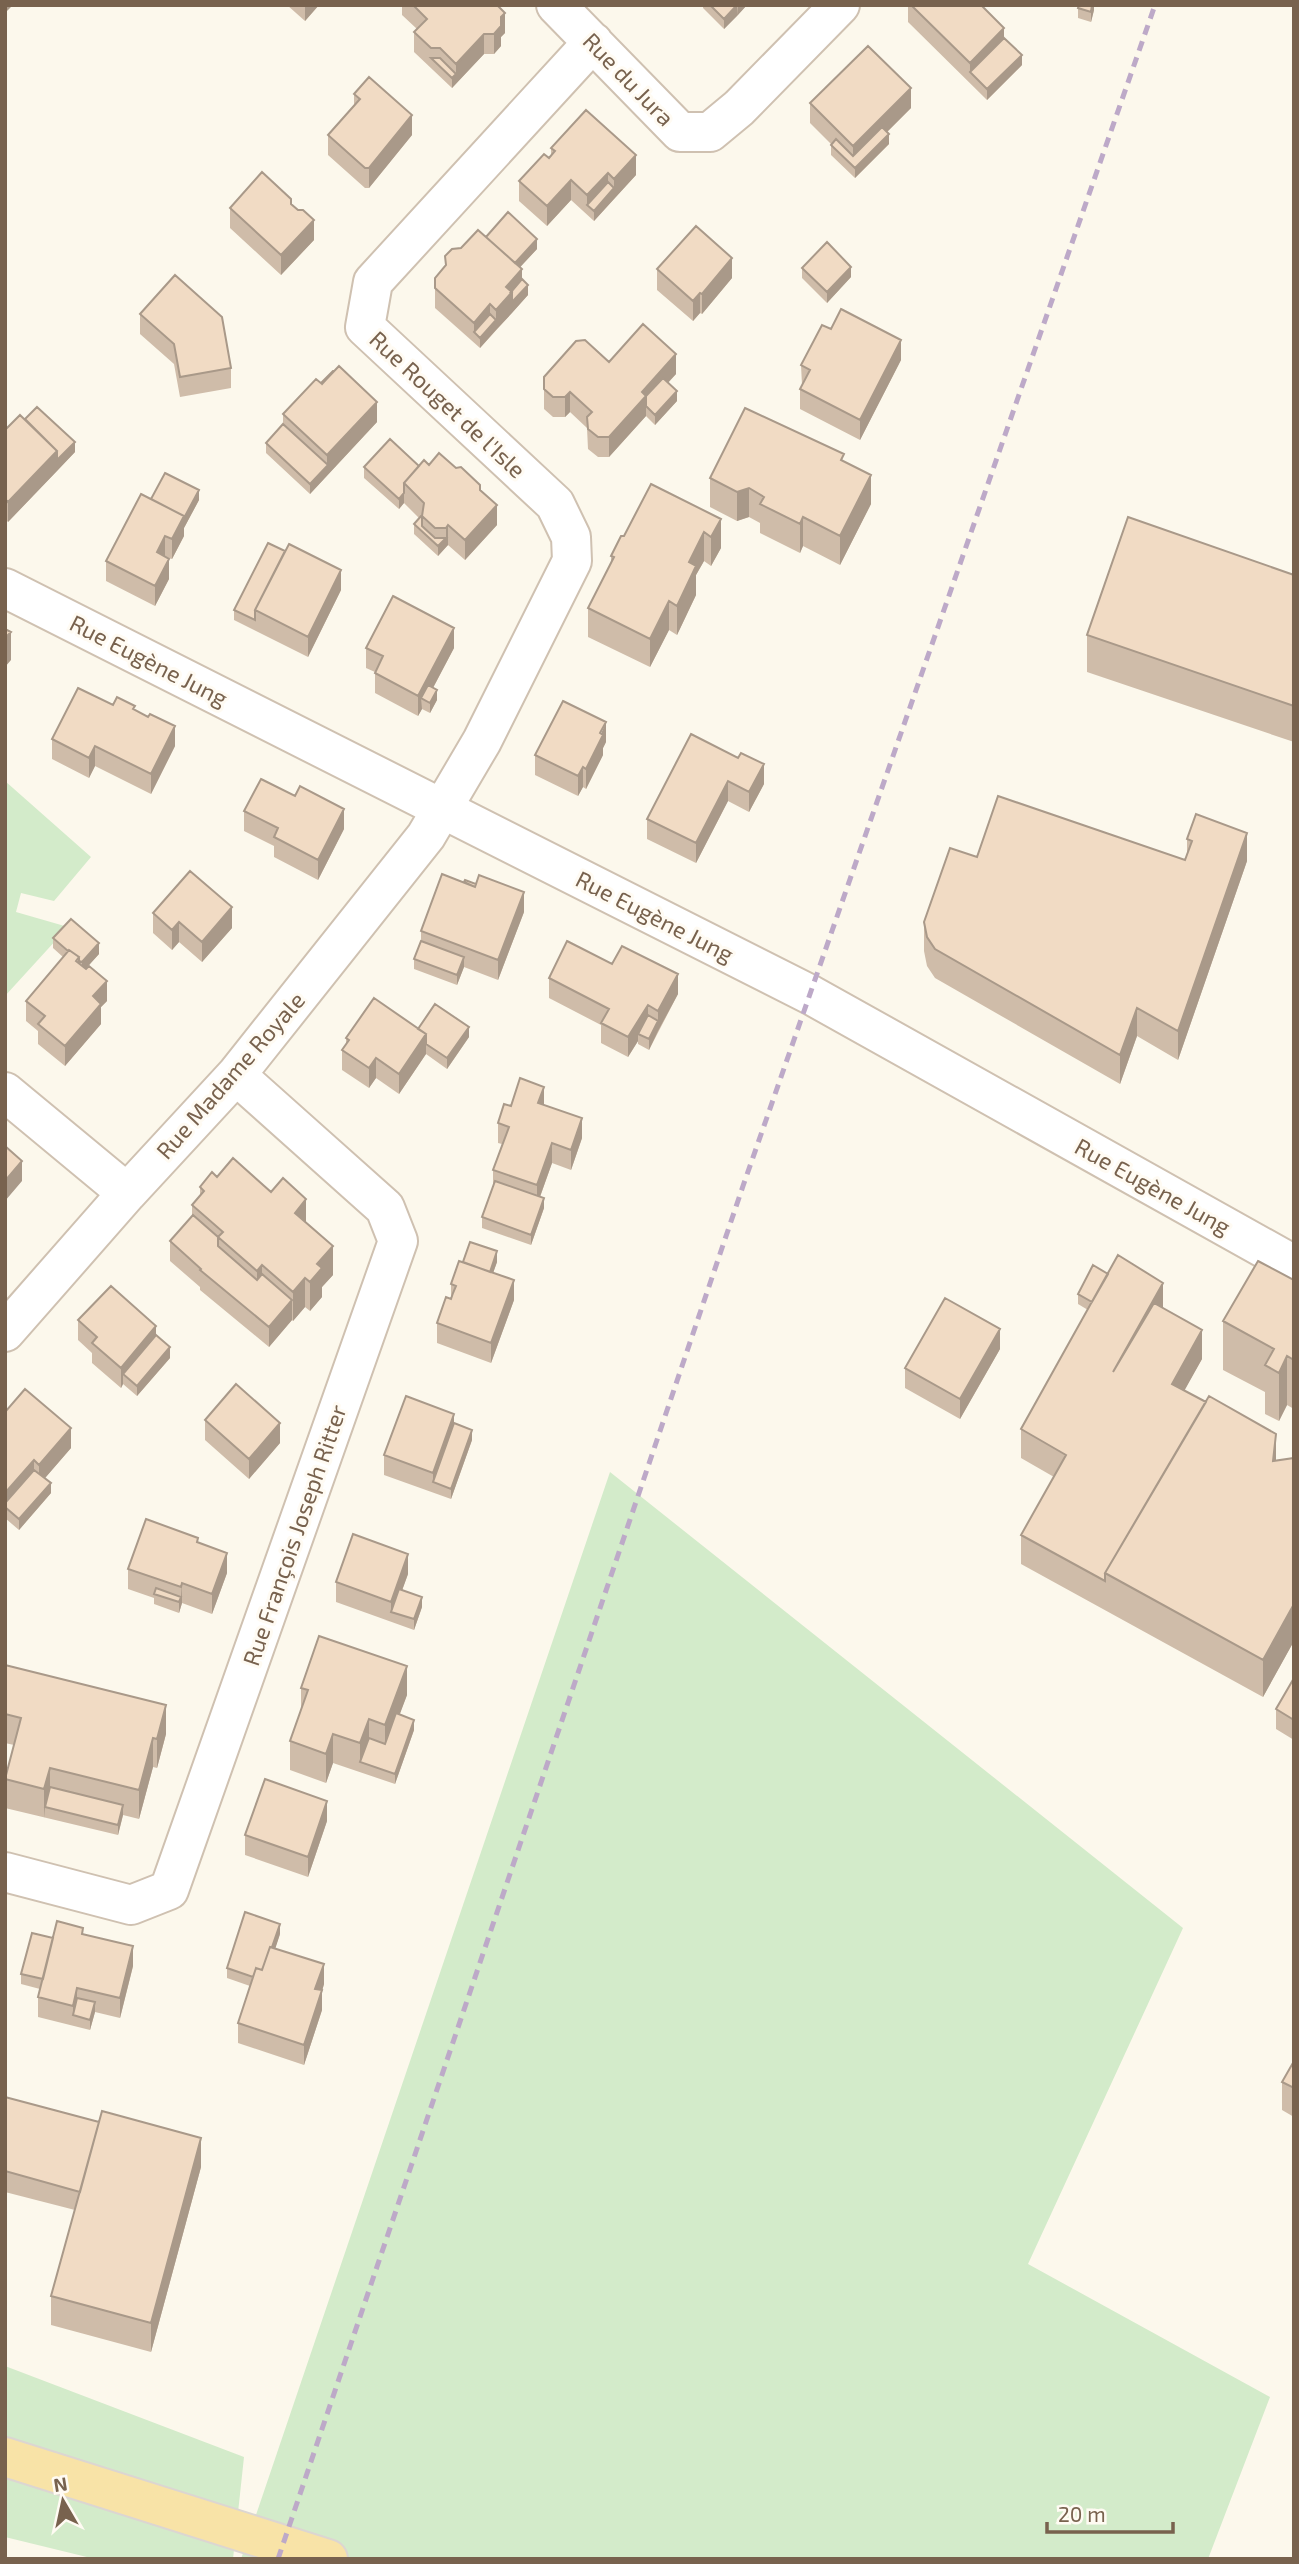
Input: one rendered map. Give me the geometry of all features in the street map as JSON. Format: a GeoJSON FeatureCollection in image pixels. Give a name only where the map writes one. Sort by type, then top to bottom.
{"type":"FeatureCollection","features":[{"type":"Feature","properties":{"kind":"main road"},"geometry":{"type":"LineString","coordinates":[[5,2457],[328,2559]]}},
{"type":"Feature","properties":{"kind":"street","name":"Rue du Jura"},"geometry":{"type":"LineString","coordinates":[[556,5],[680,132],[710,132],[739,108],[840,5]]}},
{"type":"Feature","properties":{"kind":"street","name":"Rue Rouget de l'Isle"},"geometry":{"type":"LineString","coordinates":[[443,808],[481,741],[572,561],[571,537],[555,504],[365,327],[373,282],[593,42]]}},
{"type":"Feature","properties":{"kind":"street","name":"Rue Eugène Jung"},"geometry":{"type":"LineString","coordinates":[[5,588],[811,995],[1294,1265]]}},
{"type":"Feature","properties":{"kind":"street","name":"Rue Madame Royale"},"geometry":{"type":"LineString","coordinates":[[5,1332],[127,1193],[236,1075],[426,836],[443,808]]}},
{"type":"Feature","properties":{"kind":"street","name":"Rue François Joseph Ritter"},"geometry":{"type":"LineString","coordinates":[[5,1872],[131,1905],[169,1890],[398,1241],[385,1208],[236,1075]]}},
{"type":"Feature","properties":{"kind":"street"},"geometry":{"type":"LineString","coordinates":[[5,1092],[127,1193]]}},
{"type":"Feature","properties":{"kind":"green space"},"geometry":{"type":"Polygon","coordinates":[[[5,781],[91,857],[54,901],[21,893],[16,912],[68,927],[5,996],[5,781]]]}},
{"type":"Feature","properties":{"kind":"green space"},"geometry":{"type":"Polygon","coordinates":[[[610,1472],[1183,1928],[1028,2264],[1270,2397],[1208,2559],[241,2559],[610,1472]]]}},
{"type":"Feature","properties":{"kind":"green space"},"geometry":{"type":"Polygon","coordinates":[[[5,2366],[244,2457],[233,2559],[95,2559],[5,2537],[5,2366]]]}},
{"type":"Feature","properties":{"kind":"building"},"geometry":{"type":"Polygon","coordinates":[[[413,5],[497,5],[505,13],[501,17],[501,26],[494,34],[484,34],[456,64],[440,48],[431,48],[414,32],[427,19],[413,5]]]}},
{"type":"Feature","properties":{"kind":"building"},"geometry":{"type":"Polygon","coordinates":[[[710,5],[737,5],[724,19],[710,5]]]}},
{"type":"Feature","properties":{"kind":"building"},"geometry":{"type":"Polygon","coordinates":[[[911,5],[981,5],[1004,28],[970,63],[911,5]]]}},
{"type":"Feature","properties":{"kind":"building"},"geometry":{"type":"Polygon","coordinates":[[[1079,5],[1092,5],[1091,12],[1078,8],[1079,5]]]}},
{"type":"Feature","properties":{"kind":"building"},"geometry":{"type":"Polygon","coordinates":[[[1004,38],[1022,55],[987,89],[970,72],[1004,38]]]}},
{"type":"Feature","properties":{"kind":"building"},"geometry":{"type":"Polygon","coordinates":[[[868,46],[911,88],[853,146],[810,103],[868,46]]]}},
{"type":"Feature","properties":{"kind":"building"},"geometry":{"type":"Polygon","coordinates":[[[431,58],[440,58],[456,74],[452,78],[431,58]]]}},
{"type":"Feature","properties":{"kind":"building"},"geometry":{"type":"Polygon","coordinates":[[[369,77],[412,115],[369,168],[365,168],[328,135],[360,99],[354,94],[369,77]]]}},
{"type":"Feature","properties":{"kind":"building"},"geometry":{"type":"Polygon","coordinates":[[[586,110],[636,155],[614,179],[608,173],[587,195],[571,180],[547,206],[519,181],[544,154],[549,158],[555,151],[551,148],[586,110]]]}},
{"type":"Feature","properties":{"kind":"building"},"geometry":{"type":"Polygon","coordinates":[[[882,127],[889,134],[855,168],[831,145],[836,139],[853,156],[882,127]]]}},
{"type":"Feature","properties":{"kind":"building"},"geometry":{"type":"Polygon","coordinates":[[[262,172],[291,199],[291,204],[314,220],[281,255],[230,208],[262,172]]]}},
{"type":"Feature","properties":{"kind":"building"},"geometry":{"type":"Polygon","coordinates":[[[608,182],[614,188],[594,211],[587,205],[608,182]]]}},
{"type":"Feature","properties":{"kind":"building"},"geometry":{"type":"Polygon","coordinates":[[[508,212],[537,239],[515,263],[486,237],[508,212]]]}},
{"type":"Feature","properties":{"kind":"building"},"geometry":{"type":"Polygon","coordinates":[[[696,226],[732,258],[693,301],[657,269],[696,226]]]}},
{"type":"Feature","properties":{"kind":"building"},"geometry":{"type":"Polygon","coordinates":[[[478,230],[522,269],[506,287],[512,292],[496,310],[490,304],[474,323],[435,288],[435,278],[446,265],[445,256],[452,249],[461,248],[478,230]]]}},
{"type":"Feature","properties":{"kind":"building"},"geometry":{"type":"Polygon","coordinates":[[[827,242],[851,267],[827,292],[802,268],[827,242]]]}},
{"type":"Feature","properties":{"kind":"building"},"geometry":{"type":"Polygon","coordinates":[[[175,275],[222,317],[231,368],[180,377],[174,344],[140,314],[175,275]]]}},
{"type":"Feature","properties":{"kind":"building"},"geometry":{"type":"Polygon","coordinates":[[[522,279],[528,285],[512,302],[511,292],[522,279]]]}},
{"type":"Feature","properties":{"kind":"building"},"geometry":{"type":"Polygon","coordinates":[[[841,309],[901,340],[860,420],[800,389],[810,370],[801,365],[822,325],[831,329],[841,309]]]}},
{"type":"Feature","properties":{"kind":"building"},"geometry":{"type":"Polygon","coordinates":[[[490,314],[496,320],[480,338],[474,332],[490,314]]]}},
{"type":"Feature","properties":{"kind":"building"},"geometry":{"type":"Polygon","coordinates":[[[643,324],[676,354],[642,392],[646,396],[609,437],[598,437],[588,429],[587,417],[592,412],[570,392],[565,397],[553,397],[544,389],[544,377],[576,341],[585,340],[609,362],[643,324]]]}},
{"type":"Feature","properties":{"kind":"building"},"geometry":{"type":"Polygon","coordinates":[[[339,366],[377,402],[327,455],[283,414],[316,379],[322,384],[339,366]]]}},
{"type":"Feature","properties":{"kind":"building"},"geometry":{"type":"Polygon","coordinates":[[[663,378],[677,391],[655,415],[646,406],[646,396],[663,378]]]}},
{"type":"Feature","properties":{"kind":"building"},"geometry":{"type":"Polygon","coordinates":[[[37,407],[75,442],[57,460],[57,451],[25,419],[37,407]]]}},
{"type":"Feature","properties":{"kind":"building"},"geometry":{"type":"Polygon","coordinates":[[[745,408],[844,454],[841,460],[871,475],[840,536],[803,517],[800,524],[760,504],[764,497],[749,488],[737,492],[710,478],[745,408]]]}},
{"type":"Feature","properties":{"kind":"building"},"geometry":{"type":"Polygon","coordinates":[[[20,415],[57,451],[8,502],[5,499],[5,430],[20,415]]]}},
{"type":"Feature","properties":{"kind":"building"},"geometry":{"type":"Polygon","coordinates":[[[283,424],[328,465],[310,484],[266,443],[283,424]]]}},
{"type":"Feature","properties":{"kind":"building"},"geometry":{"type":"Polygon","coordinates":[[[390,439],[419,466],[404,483],[404,493],[399,499],[364,467],[390,439]]]}},
{"type":"Feature","properties":{"kind":"building"},"geometry":{"type":"Polygon","coordinates":[[[439,453],[456,468],[461,467],[497,505],[465,540],[448,525],[446,528],[435,528],[422,516],[424,503],[404,483],[424,460],[429,465],[439,453]]]}},
{"type":"Feature","properties":{"kind":"building"},"geometry":{"type":"Polygon","coordinates":[[[165,473],[199,490],[184,518],[151,499],[165,473]]]}},
{"type":"Feature","properties":{"kind":"building"},"geometry":{"type":"Polygon","coordinates":[[[651,484],[721,519],[711,537],[704,532],[689,562],[696,566],[677,606],[669,601],[650,639],[588,608],[614,557],[611,556],[621,536],[624,536],[651,484]]]}},
{"type":"Feature","properties":{"kind":"building"},"geometry":{"type":"Polygon","coordinates":[[[141,494],[184,516],[172,539],[165,536],[157,552],[169,559],[155,586],[106,561],[141,494]]]}},
{"type":"Feature","properties":{"kind":"building"},"geometry":{"type":"Polygon","coordinates":[[[422,515],[422,526],[435,538],[446,538],[438,546],[414,524],[422,515]]]}},
{"type":"Feature","properties":{"kind":"building"},"geometry":{"type":"Polygon","coordinates":[[[1128,517],[1294,575],[1294,706],[1087,635],[1128,517]]]}},
{"type":"Feature","properties":{"kind":"building"},"geometry":{"type":"Polygon","coordinates":[[[268,543],[285,551],[255,610],[255,620],[234,610],[268,543]]]}},
{"type":"Feature","properties":{"kind":"building"},"geometry":{"type":"Polygon","coordinates":[[[289,544],[341,570],[308,637],[255,610],[289,544]]]}},
{"type":"Feature","properties":{"kind":"building"},"geometry":{"type":"Polygon","coordinates":[[[393,596],[454,628],[418,696],[375,673],[383,656],[366,648],[393,596]]]}},
{"type":"Feature","properties":{"kind":"building"},"geometry":{"type":"Polygon","coordinates":[[[428,685],[437,690],[430,703],[421,698],[428,685]]]}},
{"type":"Feature","properties":{"kind":"building"},"geometry":{"type":"Polygon","coordinates":[[[78,688],[113,705],[117,697],[135,706],[133,709],[148,717],[150,714],[175,726],[151,774],[95,746],[89,758],[52,739],[78,688]]]}},
{"type":"Feature","properties":{"kind":"building"},"geometry":{"type":"Polygon","coordinates":[[[563,701],[606,722],[600,733],[603,735],[586,769],[583,767],[578,776],[535,755],[563,701]]]}},
{"type":"Feature","properties":{"kind":"building"},"geometry":{"type":"Polygon","coordinates":[[[691,734],[738,758],[741,753],[764,764],[749,792],[728,781],[696,843],[647,819],[691,734]]]}},
{"type":"Feature","properties":{"kind":"building"},"geometry":{"type":"Polygon","coordinates":[[[261,779],[295,796],[300,786],[344,809],[318,860],[274,837],[278,828],[244,811],[261,779]]]}},
{"type":"Feature","properties":{"kind":"building"},"geometry":{"type":"Polygon","coordinates":[[[998,796],[1185,860],[1192,841],[1187,839],[1196,814],[1247,833],[1178,1031],[1137,1008],[1120,1055],[935,949],[927,937],[924,922],[950,848],[977,857],[998,796]]]}},
{"type":"Feature","properties":{"kind":"building"},"geometry":{"type":"Polygon","coordinates":[[[190,871],[232,907],[202,942],[179,922],[172,930],[153,913],[190,871]]]}},
{"type":"Feature","properties":{"kind":"building"},"geometry":{"type":"Polygon","coordinates":[[[442,874],[475,887],[479,875],[524,892],[498,960],[421,931],[442,874]]]}},
{"type":"Feature","properties":{"kind":"building"},"geometry":{"type":"Polygon","coordinates":[[[465,880],[476,884],[475,887],[464,882],[465,880]]]}},
{"type":"Feature","properties":{"kind":"building"},"geometry":{"type":"Polygon","coordinates":[[[71,919],[99,943],[82,962],[53,938],[71,919]]]}},
{"type":"Feature","properties":{"kind":"building"},"geometry":{"type":"Polygon","coordinates":[[[421,941],[464,957],[457,975],[414,959],[421,941]]]}},
{"type":"Feature","properties":{"kind":"building"},"geometry":{"type":"Polygon","coordinates":[[[567,941],[612,964],[622,946],[678,974],[658,1011],[648,1005],[628,1037],[601,1023],[609,1009],[549,978],[567,941]]]}},
{"type":"Feature","properties":{"kind":"building"},"geometry":{"type":"Polygon","coordinates":[[[69,950],[79,957],[76,961],[86,969],[89,966],[107,981],[93,996],[101,1004],[65,1046],[38,1024],[45,1016],[26,1001],[69,950]]]}},
{"type":"Feature","properties":{"kind":"building"},"geometry":{"type":"Polygon","coordinates":[[[374,998],[426,1034],[399,1074],[376,1058],[369,1068],[342,1050],[349,1040],[346,1038],[374,998]]]}},
{"type":"Feature","properties":{"kind":"building"},"geometry":{"type":"Polygon","coordinates":[[[435,1004],[469,1027],[447,1058],[426,1044],[426,1034],[418,1029],[435,1004]]]}},
{"type":"Feature","properties":{"kind":"building"},"geometry":{"type":"Polygon","coordinates":[[[648,1015],[658,1021],[649,1039],[638,1034],[648,1015]]]}},
{"type":"Feature","properties":{"kind":"building"},"geometry":{"type":"Polygon","coordinates":[[[520,1078],[544,1087],[538,1103],[582,1118],[571,1150],[552,1143],[537,1185],[493,1170],[509,1127],[498,1123],[504,1104],[511,1106],[520,1078]]]}},
{"type":"Feature","properties":{"kind":"building"},"geometry":{"type":"Polygon","coordinates":[[[5,1146],[22,1161],[5,1181],[5,1146]]]}},
{"type":"Feature","properties":{"kind":"building"},"geometry":{"type":"Polygon","coordinates":[[[233,1158],[271,1192],[283,1178],[306,1199],[295,1213],[333,1246],[317,1264],[322,1268],[310,1282],[305,1278],[293,1292],[262,1265],[257,1271],[218,1237],[223,1232],[192,1205],[204,1191],[200,1187],[212,1172],[217,1177],[233,1158]]]}},
{"type":"Feature","properties":{"kind":"building"},"geometry":{"type":"Polygon","coordinates":[[[495,1181],[544,1198],[531,1235],[482,1217],[495,1181]]]}},
{"type":"Feature","properties":{"kind":"building"},"geometry":{"type":"Polygon","coordinates":[[[193,1215],[218,1237],[218,1246],[257,1280],[262,1274],[292,1300],[269,1327],[200,1270],[170,1241],[193,1215]]]}},
{"type":"Feature","properties":{"kind":"building"},"geometry":{"type":"Polygon","coordinates":[[[470,1242],[497,1251],[490,1272],[463,1262],[470,1242]]]}},
{"type":"Feature","properties":{"kind":"building"},"geometry":{"type":"Polygon","coordinates":[[[1118,1255],[1163,1283],[1113,1372],[1154,1303],[1202,1330],[1172,1384],[1206,1402],[1105,1573],[1105,1581],[1021,1535],[1066,1455],[1021,1429],[1118,1255]]]}},
{"type":"Feature","properties":{"kind":"building"},"geometry":{"type":"Polygon","coordinates":[[[459,1261],[514,1280],[491,1343],[437,1323],[446,1297],[451,1299],[456,1286],[451,1284],[459,1261]]]}},
{"type":"Feature","properties":{"kind":"building"},"geometry":{"type":"Polygon","coordinates":[[[1258,1261],[1294,1280],[1294,1360],[1287,1356],[1279,1373],[1265,1365],[1274,1349],[1223,1321],[1258,1261]]]}},
{"type":"Feature","properties":{"kind":"building"},"geometry":{"type":"Polygon","coordinates":[[[1093,1265],[1108,1274],[1092,1302],[1078,1294],[1093,1265]]]}},
{"type":"Feature","properties":{"kind":"building"},"geometry":{"type":"Polygon","coordinates":[[[111,1286],[156,1326],[121,1368],[92,1343],[97,1337],[78,1320],[111,1286]]]}},
{"type":"Feature","properties":{"kind":"building"},"geometry":{"type":"Polygon","coordinates":[[[945,1298],[1000,1329],[960,1399],[905,1368],[945,1298]]]}},
{"type":"Feature","properties":{"kind":"building"},"geometry":{"type":"Polygon","coordinates":[[[156,1335],[170,1347],[137,1386],[123,1374],[156,1335]]]}},
{"type":"Feature","properties":{"kind":"building"},"geometry":{"type":"Polygon","coordinates":[[[236,1384],[280,1423],[249,1459],[205,1420],[236,1384]]]}},
{"type":"Feature","properties":{"kind":"building"},"geometry":{"type":"Polygon","coordinates":[[[25,1389],[71,1428],[39,1465],[34,1460],[5,1493],[5,1412],[25,1389]]]}},
{"type":"Feature","properties":{"kind":"building"},"geometry":{"type":"Polygon","coordinates":[[[406,1396],[454,1414],[433,1473],[384,1455],[406,1396]]]}},
{"type":"Feature","properties":{"kind":"building"},"geometry":{"type":"Polygon","coordinates":[[[1209,1396],[1276,1434],[1273,1461],[1294,1458],[1294,1604],[1263,1660],[1105,1573],[1209,1396]]]}},
{"type":"Feature","properties":{"kind":"building"},"geometry":{"type":"Polygon","coordinates":[[[454,1423],[472,1430],[451,1489],[433,1482],[454,1423]]]}},
{"type":"Feature","properties":{"kind":"building"},"geometry":{"type":"Polygon","coordinates":[[[34,1470],[51,1483],[19,1519],[5,1507],[5,1503],[34,1470]]]}},
{"type":"Feature","properties":{"kind":"building"},"geometry":{"type":"Polygon","coordinates":[[[146,1519],[198,1538],[197,1542],[227,1553],[212,1594],[182,1583],[181,1587],[128,1569],[146,1519]]]}},
{"type":"Feature","properties":{"kind":"building"},"geometry":{"type":"Polygon","coordinates":[[[353,1534],[408,1554],[391,1602],[336,1582],[353,1534]]]}},
{"type":"Feature","properties":{"kind":"building"},"geometry":{"type":"Polygon","coordinates":[[[156,1588],[181,1597],[179,1602],[154,1594],[156,1588]]]}},
{"type":"Feature","properties":{"kind":"building"},"geometry":{"type":"Polygon","coordinates":[[[399,1589],[422,1597],[414,1619],[391,1612],[399,1589]]]}},
{"type":"Feature","properties":{"kind":"building"},"geometry":{"type":"Polygon","coordinates":[[[319,1636],[407,1666],[385,1725],[369,1719],[360,1743],[333,1734],[326,1754],[290,1741],[308,1690],[301,1688],[319,1636]]]}},
{"type":"Feature","properties":{"kind":"building"},"geometry":{"type":"Polygon","coordinates":[[[5,1665],[166,1705],[157,1739],[153,1738],[139,1790],[50,1768],[44,1789],[5,1779],[21,1718],[5,1714],[5,1665]]]}},
{"type":"Feature","properties":{"kind":"building"},"geometry":{"type":"Polygon","coordinates":[[[1294,1678],[1294,1720],[1276,1709],[1294,1678]]]}},
{"type":"Feature","properties":{"kind":"building"},"geometry":{"type":"Polygon","coordinates":[[[396,1713],[414,1720],[395,1774],[360,1762],[369,1738],[385,1744],[396,1713]]]}},
{"type":"Feature","properties":{"kind":"building"},"geometry":{"type":"Polygon","coordinates":[[[265,1779],[327,1801],[308,1857],[245,1835],[265,1779]]]}},
{"type":"Feature","properties":{"kind":"building"},"geometry":{"type":"Polygon","coordinates":[[[50,1787],[123,1805],[118,1825],[45,1807],[50,1787]]]}},
{"type":"Feature","properties":{"kind":"building"},"geometry":{"type":"Polygon","coordinates":[[[245,1912],[280,1924],[262,1970],[256,1968],[253,1977],[227,1968],[245,1912]]]}},
{"type":"Feature","properties":{"kind":"building"},"geometry":{"type":"Polygon","coordinates":[[[57,1921],[83,1928],[82,1934],[133,1946],[120,1998],[77,1988],[73,2006],[38,1997],[57,1921]]]}},
{"type":"Feature","properties":{"kind":"building"},"geometry":{"type":"Polygon","coordinates":[[[32,1933],[53,1938],[43,1979],[21,1974],[32,1933]]]}},
{"type":"Feature","properties":{"kind":"building"},"geometry":{"type":"Polygon","coordinates":[[[270,1947],[324,1964],[315,1989],[322,1990],[304,2045],[238,2023],[256,1968],[262,1970],[270,1947]]]}},
{"type":"Feature","properties":{"kind":"building"},"geometry":{"type":"Polygon","coordinates":[[[77,1998],[95,2002],[90,2020],[73,2015],[77,1998]]]}},
{"type":"Feature","properties":{"kind":"building"},"geometry":{"type":"Polygon","coordinates":[[[1294,2061],[1294,2088],[1282,2082],[1294,2061]]]}},
{"type":"Feature","properties":{"kind":"building"},"geometry":{"type":"Polygon","coordinates":[[[5,2097],[99,2122],[80,2192],[5,2171],[5,2097]]]}},
{"type":"Feature","properties":{"kind":"building"},"geometry":{"type":"Polygon","coordinates":[[[102,2111],[201,2138],[151,2323],[51,2296],[102,2111]]]}},
{"type":"Feature","properties":{"kind":"railway"},"geometry":{"type":"LineString","coordinates":[[278,2559],[743,1186],[1155,5]]}}]}
